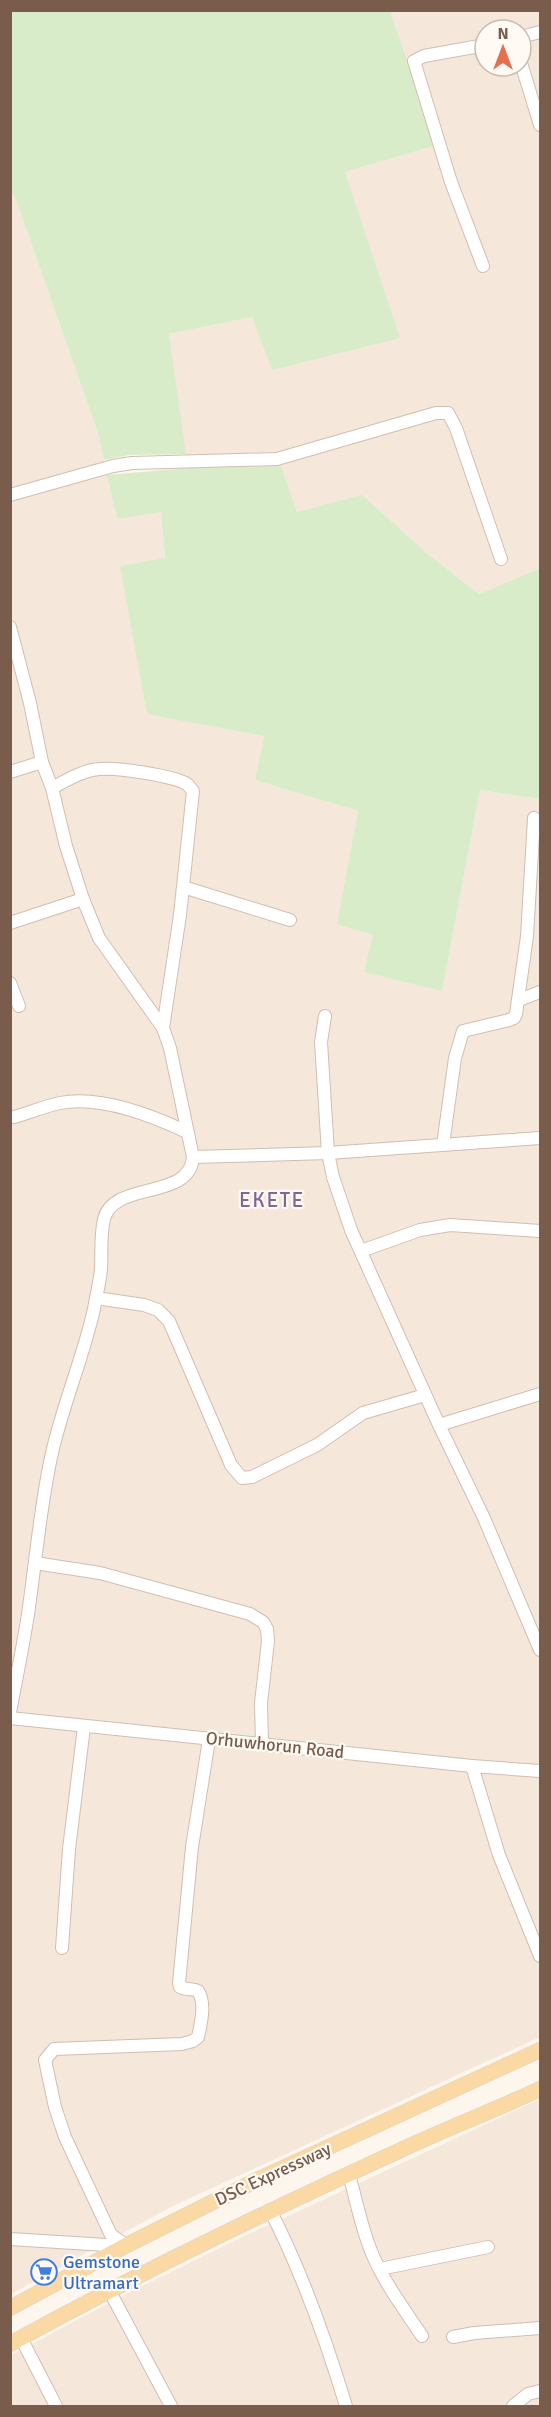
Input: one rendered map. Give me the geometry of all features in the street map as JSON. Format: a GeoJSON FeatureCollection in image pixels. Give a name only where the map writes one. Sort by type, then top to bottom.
{"type":"FeatureCollection","features":[{"type":"Feature","properties":{"kind":"main road","name":"DSC Expressway"},"geometry":{"type":"LineString","coordinates":[[10,2308],[125,2246],[257,2180],[536,2054]]}},
{"type":"Feature","properties":{"kind":"main road","name":"DSC Expressway"},"geometry":{"type":"LineString","coordinates":[[16,2341],[109,2290],[270,2210],[540,2089]]}},
{"type":"Feature","properties":{"kind":"street"},"geometry":{"type":"LineString","coordinates":[[473,47],[424,56],[414,61],[451,182],[483,266]]}},
{"type":"Feature","properties":{"kind":"street"},"geometry":{"type":"LineString","coordinates":[[526,78],[540,125]]}},
{"type":"Feature","properties":{"kind":"street"},"geometry":{"type":"LineString","coordinates":[[10,495],[112,466],[132,463],[277,459],[436,413],[448,413],[456,428],[501,559]]}},
{"type":"Feature","properties":{"kind":"street"},"geometry":{"type":"LineString","coordinates":[[10,627],[30,703],[42,762],[52,788],[66,846],[83,899],[99,938],[163,1029],[170,1048],[193,1156],[193,1165],[180,1179],[113,1203],[104,1217],[101,1271],[86,1344],[61,1417],[43,1497],[35,1563],[10,1712]]}},
{"type":"Feature","properties":{"kind":"street"},"geometry":{"type":"LineString","coordinates":[[10,772],[42,762]]}},
{"type":"Feature","properties":{"kind":"street"},"geometry":{"type":"LineString","coordinates":[[52,788],[80,774],[98,769],[137,771],[186,784],[193,791],[183,887],[163,1029]]}},
{"type":"Feature","properties":{"kind":"street"},"geometry":{"type":"LineString","coordinates":[[442,1144],[455,1058],[463,1031],[514,1018],[519,1000],[527,936],[534,818]]}},
{"type":"Feature","properties":{"kind":"street"},"geometry":{"type":"LineString","coordinates":[[183,887],[290,920]]}},
{"type":"Feature","properties":{"kind":"street"},"geometry":{"type":"LineString","coordinates":[[10,923],[83,899]]}},
{"type":"Feature","properties":{"kind":"street"},"geometry":{"type":"LineString","coordinates":[[10,983],[19,1006]]}},
{"type":"Feature","properties":{"kind":"street"},"geometry":{"type":"LineString","coordinates":[[519,1000],[540,992]]}},
{"type":"Feature","properties":{"kind":"street"},"geometry":{"type":"LineString","coordinates":[[325,1016],[321,1042],[328,1153],[333,1177],[351,1230],[425,1395],[484,1518],[540,1650]]}},
{"type":"Feature","properties":{"kind":"street"},"geometry":{"type":"LineString","coordinates":[[15,1117],[61,1103],[86,1103],[136,1111],[187,1132]]}},
{"type":"Feature","properties":{"kind":"street"},"geometry":{"type":"LineString","coordinates":[[193,1156],[328,1153],[540,1138]]}},
{"type":"Feature","properties":{"kind":"street"},"geometry":{"type":"LineString","coordinates":[[361,1251],[420,1230],[450,1225],[540,1231]]}},
{"type":"Feature","properties":{"kind":"street"},"geometry":{"type":"LineString","coordinates":[[96,1298],[144,1305],[158,1310],[169,1321],[231,1465],[242,1478],[252,1477],[317,1445],[363,1413],[425,1395]]}},
{"type":"Feature","properties":{"kind":"street"},"geometry":{"type":"LineString","coordinates":[[439,1425],[540,1394]]}},
{"type":"Feature","properties":{"kind":"street"},"geometry":{"type":"LineString","coordinates":[[35,1563],[100,1572],[249,1614],[263,1622],[267,1629],[268,1641],[261,1703],[262,1743]]}},
{"type":"Feature","properties":{"kind":"street","name":"Orhuwhorun Road"},"geometry":{"type":"LineString","coordinates":[[10,1718],[540,1771]]}},
{"type":"Feature","properties":{"kind":"street"},"geometry":{"type":"LineString","coordinates":[[62,1948],[69,1849],[84,1727]]}},
{"type":"Feature","properties":{"kind":"street"},"geometry":{"type":"LineString","coordinates":[[125,2246],[111,2235],[65,2137],[55,2107],[45,2060],[54,2049],[182,2043],[198,2037],[202,2021],[201,1995],[198,1990],[183,1989],[179,1983],[192,1847],[208,1746],[207,1738]]}},
{"type":"Feature","properties":{"kind":"street"},"geometry":{"type":"LineString","coordinates":[[472,1766],[499,1855],[540,1956]]}},
{"type":"Feature","properties":{"kind":"street"},"geometry":{"type":"LineString","coordinates":[[350,2174],[361,2224],[372,2253],[422,2336]]}},
{"type":"Feature","properties":{"kind":"street"},"geometry":{"type":"LineString","coordinates":[[270,2210],[302,2278],[346,2406]]}},
{"type":"Feature","properties":{"kind":"street"},"geometry":{"type":"LineString","coordinates":[[10,2239],[125,2246]]}},
{"type":"Feature","properties":{"kind":"street"},"geometry":{"type":"LineString","coordinates":[[380,2269],[488,2247]]}},
{"type":"Feature","properties":{"kind":"street"},"geometry":{"type":"LineString","coordinates":[[109,2290],[171,2406]]}},
{"type":"Feature","properties":{"kind":"street"},"geometry":{"type":"LineString","coordinates":[[453,2337],[474,2332],[540,2328]]}},
{"type":"Feature","properties":{"kind":"street"},"geometry":{"type":"LineString","coordinates":[[16,2341],[56,2406]]}},
{"type":"Feature","properties":{"kind":"street"},"geometry":{"type":"LineString","coordinates":[[513,2406],[528,2394],[540,2391]]}},
{"type":"Feature","properties":{"kind":"shaded area"},"geometry":{"type":"Polygon","coordinates":[[[390,11],[540,11],[540,568],[479,594],[423,550],[297,513],[281,466],[187,468],[169,334],[252,317],[345,172],[437,145],[390,11]]]}},
{"type":"Feature","properties":{"kind":"shaded area"},"geometry":{"type":"Polygon","coordinates":[[[10,192],[16,200],[98,433],[117,519],[161,511],[165,559],[120,566],[264,736],[255,780],[358,811],[338,924],[373,935],[442,990],[480,790],[540,799],[540,2037],[171,2207],[11,2294],[10,192]]]}},
{"type":"Feature","properties":{"kind":"shaded area"},"geometry":{"type":"Polygon","coordinates":[[[540,2099],[540,2406],[11,2406],[11,2355],[128,2293],[232,2242],[540,2099]]]}},
{"type":"Feature","properties":{"kind":"green space"},"geometry":{"type":"Polygon","coordinates":[[[10,11],[390,11],[437,145],[345,172],[400,338],[272,370],[252,317],[169,334],[186,454],[129,455],[104,460],[98,433],[16,200],[11,192],[10,11]]]}},
{"type":"Feature","properties":{"kind":"green space"},"geometry":{"type":"Polygon","coordinates":[[[281,466],[297,512],[362,495],[423,550],[479,594],[540,568],[540,799],[480,790],[442,991],[364,972],[373,935],[337,924],[358,811],[255,780],[264,736],[147,714],[120,566],[165,558],[161,512],[117,519],[107,475],[187,468],[281,466]]]}},
{"type":"Feature","properties":{"kind":"place","name":"Gemstone Ultramart"},"geometry":{"type":"Point","coordinates":[44,2272]}},
{"type":"Feature","properties":{"kind":"district","name":"EKETE"},"geometry":{"type":"Point","coordinates":[272,1200]}}]}
